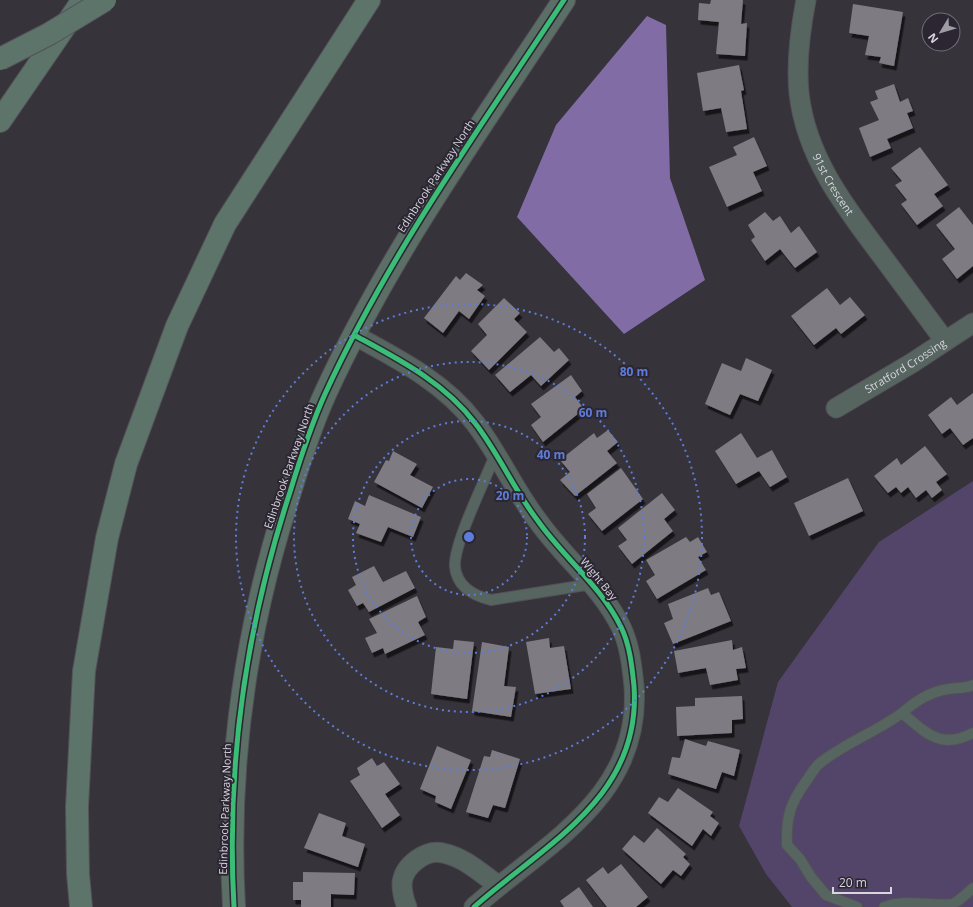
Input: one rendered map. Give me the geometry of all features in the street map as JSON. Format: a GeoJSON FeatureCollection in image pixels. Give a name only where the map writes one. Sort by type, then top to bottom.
{"type":"FeatureCollection","features":[{"type":"Feature","properties":{"kind":"highway"},"geometry":{"type":"LineString","coordinates":[[0,121],[83,0]]}},
{"type":"Feature","properties":{"kind":"highway"},"geometry":{"type":"LineString","coordinates":[[0,59],[49,34],[106,0]]}},
{"type":"Feature","properties":{"kind":"highway"},"geometry":{"type":"LineString","coordinates":[[81,907],[78,874],[77,807],[84,671],[107,538],[126,464],[149,396],[177,326],[195,284],[225,224],[369,0]]}},
{"type":"Feature","properties":{"kind":"street","name":"Edinbrook Parkway North"},"geometry":{"type":"LineString","coordinates":[[234,907],[232,833],[234,775],[239,717],[259,602],[275,536],[300,460],[324,396],[354,335],[401,250],[564,0]]}},
{"type":"Feature","properties":{"kind":"street","name":"91st Crescent"},"geometry":{"type":"LineString","coordinates":[[806,0],[798,62],[799,94],[808,132],[819,161],[834,190],[849,213],[945,341]]}},
{"type":"Feature","properties":{"kind":"street","name":"Stratford Crossing"},"geometry":{"type":"LineString","coordinates":[[836,408],[973,323]]}},
{"type":"Feature","properties":{"kind":"street","name":"Wight Bay"},"geometry":{"type":"LineString","coordinates":[[354,335],[441,387],[475,422],[523,502],[549,537],[604,597],[622,629],[632,663],[635,701],[629,736],[617,770],[597,801],[571,828],[474,907]]}},
{"type":"Feature","properties":{"kind":"street"},"geometry":{"type":"LineString","coordinates":[[407,907],[404,899],[402,882],[409,867],[424,854],[442,852],[460,860],[499,886]]}},
{"type":"Feature","properties":{"kind":"lane"},"geometry":{"type":"LineString","coordinates":[[496,455],[456,551],[455,568],[462,584],[475,596],[491,600],[592,584]]}},
{"type":"Feature","properties":{"kind":"lane"},"geometry":{"type":"LineString","coordinates":[[857,907],[826,895],[811,877],[800,859],[787,845],[786,825],[791,804],[819,763],[883,726],[902,713],[917,700],[928,694],[973,685]]}},
{"type":"Feature","properties":{"kind":"lane"},"geometry":{"type":"LineString","coordinates":[[902,713],[931,736],[946,741],[961,739],[973,733]]}},
{"type":"Feature","properties":{"kind":"lane"},"geometry":{"type":"LineString","coordinates":[[884,907],[891,904],[935,906],[952,904],[973,888]]}},
{"type":"Feature","properties":{"kind":"shaded area"},"geometry":{"type":"Polygon","coordinates":[[[647,16],[666,25],[670,178],[705,280],[624,334],[517,217],[556,125],[647,16]]]}},
{"type":"Feature","properties":{"kind":"shaded area"},"geometry":{"type":"Polygon","coordinates":[[[973,481],[973,907],[792,907],[766,874],[739,826],[778,682],[879,542],[973,481]]]}},
{"type":"Feature","properties":{"kind":"building"},"geometry":{"type":"Polygon","coordinates":[[[711,0],[743,0],[741,24],[747,23],[745,56],[716,54],[719,22],[698,20],[699,3],[710,4],[711,0]]]}},
{"type":"Feature","properties":{"kind":"building"},"geometry":{"type":"Polygon","coordinates":[[[853,4],[903,12],[894,66],[879,63],[881,57],[865,55],[869,36],[849,33],[853,4]]]}},
{"type":"Feature","properties":{"kind":"building"},"geometry":{"type":"Polygon","coordinates":[[[739,65],[744,90],[741,91],[747,129],[726,132],[721,108],[703,111],[697,73],[739,65]]]}},
{"type":"Feature","properties":{"kind":"building"},"geometry":{"type":"Polygon","coordinates":[[[894,84],[900,102],[908,98],[913,111],[907,113],[913,128],[887,139],[891,148],[870,157],[859,128],[879,120],[870,102],[878,99],[875,91],[894,84]]]}},
{"type":"Feature","properties":{"kind":"building"},"geometry":{"type":"Polygon","coordinates":[[[754,137],[767,166],[753,172],[762,191],[727,207],[709,167],[737,155],[733,147],[754,137]]]}},
{"type":"Feature","properties":{"kind":"building"},"geometry":{"type":"Polygon","coordinates":[[[920,147],[948,185],[934,194],[943,206],[917,225],[901,204],[907,200],[895,185],[902,181],[891,168],[920,147]]]}},
{"type":"Feature","properties":{"kind":"building"},"geometry":{"type":"Polygon","coordinates":[[[959,207],[973,225],[973,266],[957,279],[942,259],[955,249],[936,225],[959,207]]]}},
{"type":"Feature","properties":{"kind":"building"},"geometry":{"type":"Polygon","coordinates":[[[765,212],[773,221],[780,216],[791,233],[799,226],[817,252],[795,268],[780,249],[765,261],[751,240],[755,237],[748,225],[765,212]]]}},
{"type":"Feature","properties":{"kind":"building"},"geometry":{"type":"Polygon","coordinates":[[[466,273],[483,285],[477,290],[485,296],[469,319],[459,311],[443,333],[424,318],[456,276],[460,280],[466,273]]]}},
{"type":"Feature","properties":{"kind":"building"},"geometry":{"type":"Polygon","coordinates":[[[827,288],[840,305],[850,297],[865,315],[841,334],[836,328],[814,345],[791,316],[827,288]]]}},
{"type":"Feature","properties":{"kind":"building"},"geometry":{"type":"Polygon","coordinates":[[[504,298],[520,313],[514,319],[527,332],[489,370],[471,351],[487,335],[478,324],[504,298]]]}},
{"type":"Feature","properties":{"kind":"building"},"geometry":{"type":"Polygon","coordinates":[[[540,337],[554,352],[559,348],[569,360],[541,386],[531,375],[510,392],[495,375],[540,337]]]}},
{"type":"Feature","properties":{"kind":"building"},"geometry":{"type":"Polygon","coordinates":[[[746,358],[772,370],[758,401],[740,394],[730,415],[705,404],[722,363],[741,371],[746,358]]]}},
{"type":"Feature","properties":{"kind":"building"},"geometry":{"type":"Polygon","coordinates":[[[571,375],[582,391],[575,397],[584,409],[543,442],[531,425],[541,417],[531,404],[571,375]]]}},
{"type":"Feature","properties":{"kind":"building"},"geometry":{"type":"Polygon","coordinates":[[[973,393],[973,438],[963,445],[950,428],[942,434],[928,415],[951,397],[957,405],[973,393]]]}},
{"type":"Feature","properties":{"kind":"building"},"geometry":{"type":"Polygon","coordinates":[[[608,430],[618,442],[607,451],[617,463],[575,496],[560,480],[570,472],[560,460],[594,433],[597,438],[608,430]]]}},
{"type":"Feature","properties":{"kind":"building"},"geometry":{"type":"Polygon","coordinates":[[[741,433],[757,458],[772,450],[787,477],[770,487],[759,471],[736,484],[715,451],[741,433]]]}},
{"type":"Feature","properties":{"kind":"building"},"geometry":{"type":"Polygon","coordinates":[[[925,446],[947,474],[936,482],[942,490],[932,498],[926,490],[916,498],[908,487],[901,493],[896,487],[888,493],[874,476],[897,458],[901,465],[925,446]]]}},
{"type":"Feature","properties":{"kind":"building"},"geometry":{"type":"Polygon","coordinates":[[[393,451],[417,464],[410,475],[433,487],[422,508],[374,482],[386,460],[389,461],[393,451]]]}},
{"type":"Feature","properties":{"kind":"building"},"geometry":{"type":"Polygon","coordinates":[[[621,468],[643,499],[602,531],[588,514],[596,508],[587,494],[621,468]]]}},
{"type":"Feature","properties":{"kind":"building"},"geometry":{"type":"Polygon","coordinates":[[[848,478],[863,511],[809,536],[794,503],[848,478]]]}},
{"type":"Feature","properties":{"kind":"building"},"geometry":{"type":"Polygon","coordinates":[[[662,493],[675,510],[664,519],[673,531],[632,564],[618,546],[627,540],[618,528],[662,493]]]}},
{"type":"Feature","properties":{"kind":"building"},"geometry":{"type":"Polygon","coordinates":[[[369,495],[421,517],[413,537],[388,527],[381,542],[356,533],[360,524],[348,519],[355,501],[365,506],[369,495]]]}},
{"type":"Feature","properties":{"kind":"building"},"geometry":{"type":"Polygon","coordinates":[[[686,537],[690,542],[698,537],[707,552],[698,557],[706,570],[657,599],[646,581],[655,575],[646,560],[686,537]]]}},
{"type":"Feature","properties":{"kind":"building"},"geometry":{"type":"Polygon","coordinates":[[[374,566],[383,582],[406,571],[415,588],[369,612],[363,603],[357,606],[348,590],[356,585],[352,577],[374,566]]]}},
{"type":"Feature","properties":{"kind":"building"},"geometry":{"type":"Polygon","coordinates":[[[708,588],[711,595],[719,592],[731,621],[673,644],[664,623],[673,619],[668,604],[708,588]]]}},
{"type":"Feature","properties":{"kind":"building"},"geometry":{"type":"Polygon","coordinates":[[[417,596],[426,617],[418,622],[425,635],[385,654],[383,648],[372,653],[365,638],[377,633],[369,619],[417,596]]]}},
{"type":"Feature","properties":{"kind":"building"},"geometry":{"type":"Polygon","coordinates":[[[549,638],[550,648],[564,646],[571,689],[535,694],[526,642],[549,638]]]}},
{"type":"Feature","properties":{"kind":"building"},"geometry":{"type":"Polygon","coordinates":[[[454,640],[474,642],[467,699],[431,694],[436,647],[453,649],[454,640]]]}},
{"type":"Feature","properties":{"kind":"building"},"geometry":{"type":"Polygon","coordinates":[[[732,640],[733,650],[742,647],[746,668],[736,669],[738,680],[710,685],[706,668],[678,673],[674,651],[732,640]]]}},
{"type":"Feature","properties":{"kind":"building"},"geometry":{"type":"Polygon","coordinates":[[[482,642],[509,647],[504,686],[516,687],[511,717],[472,711],[482,642]]]}},
{"type":"Feature","properties":{"kind":"building"},"geometry":{"type":"Polygon","coordinates":[[[742,696],[743,719],[732,720],[732,733],[677,736],[676,707],[695,706],[695,698],[742,696]]]}},
{"type":"Feature","properties":{"kind":"building"},"geometry":{"type":"Polygon","coordinates":[[[685,739],[706,746],[708,741],[740,750],[734,776],[722,772],[716,789],[668,774],[672,757],[680,758],[685,739]]]}},
{"type":"Feature","properties":{"kind":"building"},"geometry":{"type":"Polygon","coordinates":[[[437,746],[471,760],[451,809],[435,802],[436,796],[420,789],[437,746]]]}},
{"type":"Feature","properties":{"kind":"building"},"geometry":{"type":"Polygon","coordinates":[[[492,750],[520,759],[505,808],[493,805],[488,818],[466,812],[484,756],[490,757],[492,750]]]}},
{"type":"Feature","properties":{"kind":"building"},"geometry":{"type":"Polygon","coordinates":[[[372,758],[377,766],[384,762],[400,784],[385,794],[400,815],[382,828],[350,781],[360,775],[357,768],[372,758]]]}},
{"type":"Feature","properties":{"kind":"building"},"geometry":{"type":"Polygon","coordinates":[[[678,788],[713,812],[710,816],[719,823],[711,836],[703,829],[692,846],[648,813],[659,797],[668,802],[678,788]]]}},
{"type":"Feature","properties":{"kind":"building"},"geometry":{"type":"Polygon","coordinates":[[[319,813],[346,823],[342,836],[365,844],[358,867],[304,848],[319,813]]]}},
{"type":"Feature","properties":{"kind":"building"},"geometry":{"type":"Polygon","coordinates":[[[657,828],[686,854],[683,857],[690,864],[681,876],[673,870],[661,884],[622,849],[634,835],[644,843],[657,828]]]}},
{"type":"Feature","properties":{"kind":"building"},"geometry":{"type":"Polygon","coordinates":[[[621,864],[648,897],[636,907],[607,907],[586,880],[603,867],[608,874],[621,864]]]}},
{"type":"Feature","properties":{"kind":"building"},"geometry":{"type":"Polygon","coordinates":[[[303,872],[355,873],[354,895],[331,894],[331,907],[301,907],[301,900],[293,900],[293,882],[303,882],[303,872]]]}},
{"type":"Feature","properties":{"kind":"building"},"geometry":{"type":"Polygon","coordinates":[[[579,887],[593,907],[564,907],[560,901],[579,887]]]}},
{"type":"Feature","properties":{"kind":"cycle path"},"geometry":{"type":"LineString","coordinates":[[234,907],[232,854],[233,802],[242,697],[262,594],[275,543],[310,430],[325,394],[350,342],[378,291],[437,192],[564,0]]}},
{"type":"Feature","properties":{"kind":"cycle path"},"geometry":{"type":"LineString","coordinates":[[354,335],[387,353],[435,383],[463,408],[492,447],[529,509],[548,534],[593,585],[613,612],[621,627],[629,649],[634,686],[632,725],[622,758],[606,788],[584,814],[558,839],[474,907]]}}]}
